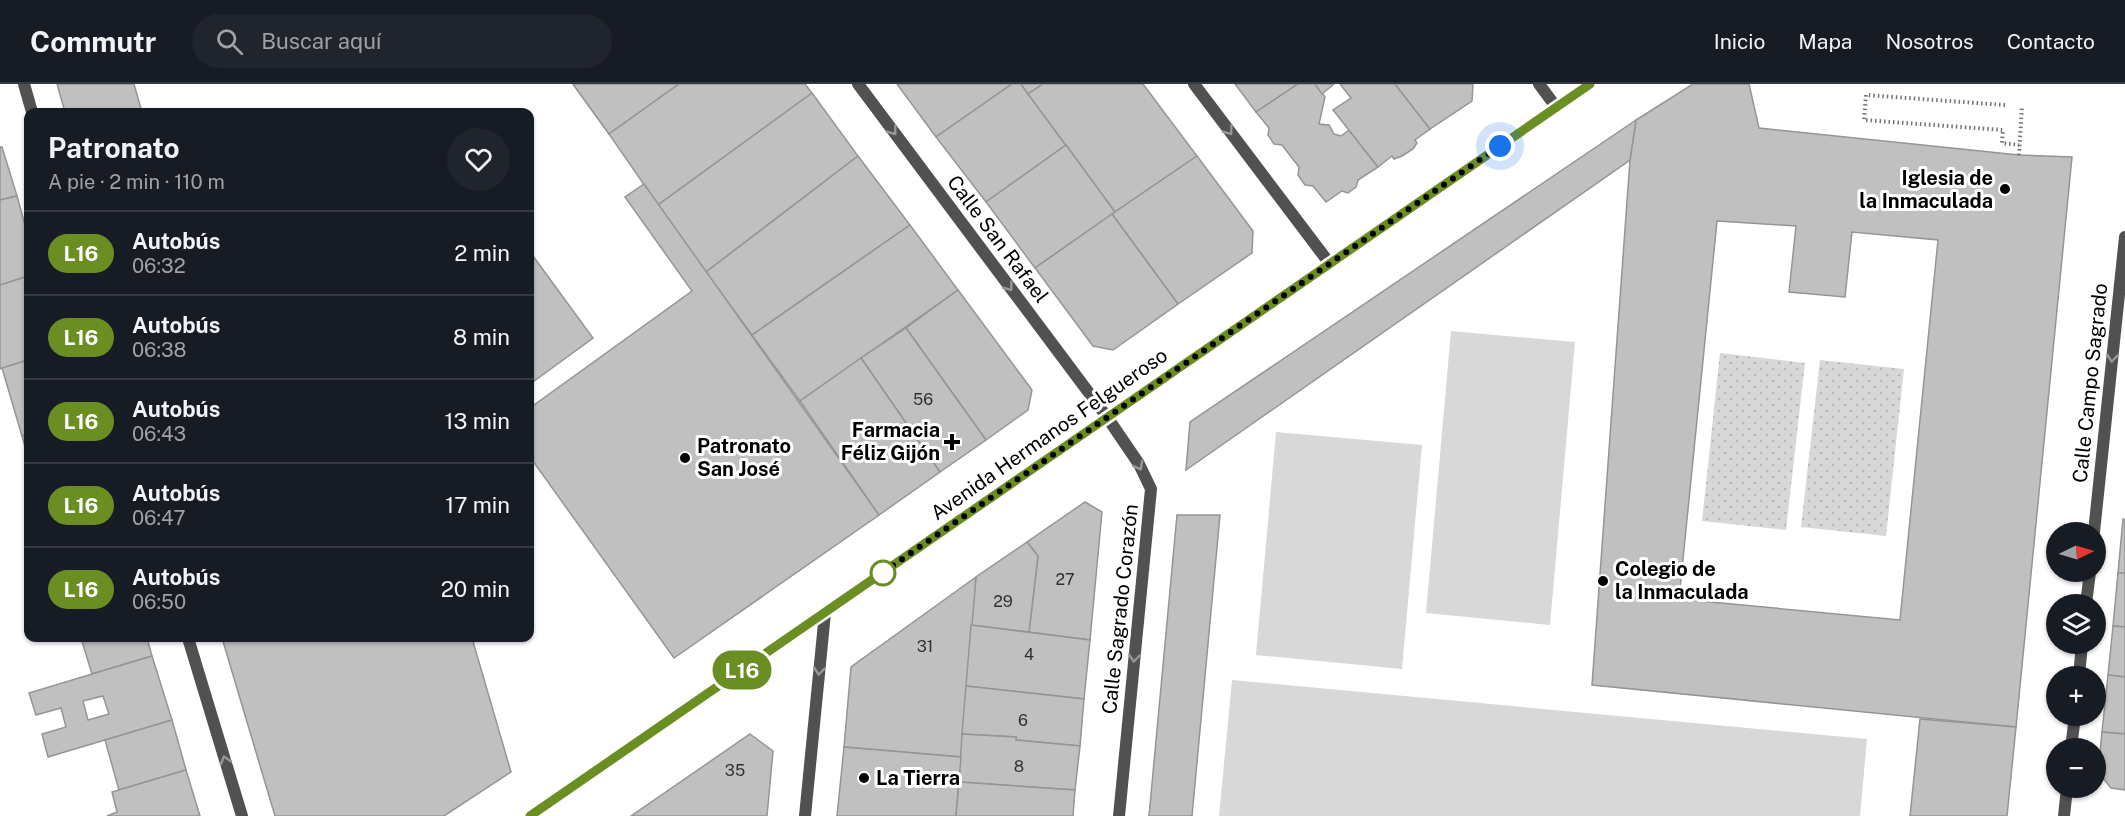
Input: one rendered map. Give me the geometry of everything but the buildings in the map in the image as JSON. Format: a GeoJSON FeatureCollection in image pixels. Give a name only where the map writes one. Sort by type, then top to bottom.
{"type":"FeatureCollection","features":[{"type":"Feature","properties":{"kind":"street"},"geometry":{"type":"LineString","coordinates":[[24,84],[31,108]]}},
{"type":"Feature","properties":{"kind":"street","name":"Calle San Rafael"},"geometry":{"type":"LineString","coordinates":[[858,84],[1107,417]]}},
{"type":"Feature","properties":{"kind":"street"},"geometry":{"type":"LineString","coordinates":[[1194,84],[1330,264]]}},
{"type":"Feature","properties":{"kind":"street"},"geometry":{"type":"LineString","coordinates":[[1539,84],[1556,107]]}},
{"type":"Feature","properties":{"kind":"street","name":"Avenida Hermanos Felgueroso"},"geometry":{"type":"LineString","coordinates":[[530,816],[1590,84]]}},
{"type":"Feature","properties":{"kind":"street","name":"Calle Campo Sagrado"},"geometry":{"type":"LineString","coordinates":[[2095,522],[2125,237]]}},
{"type":"Feature","properties":{"kind":"street","name":"Calle Sagrado Corazón"},"geometry":{"type":"LineString","coordinates":[[1107,417],[1139,464],[1151,489],[1119,816]]}},
{"type":"Feature","properties":{"kind":"street"},"geometry":{"type":"LineString","coordinates":[[805,816],[825,613]]}},
{"type":"Feature","properties":{"kind":"street"},"geometry":{"type":"LineString","coordinates":[[190,642],[242,816]]}},
{"type":"Feature","properties":{"kind":"street"},"geometry":{"type":"LineString","coordinates":[[2064,816],[2066,798]]}},
{"type":"Feature","properties":{"kind":"path"},"geometry":{"type":"LineString","coordinates":[[2005,105],[1866,95],[1864,120],[2003,130],[2002,143],[2019,145]]}},
{"type":"Feature","properties":{"kind":"path"},"geometry":{"type":"LineString","coordinates":[[2019,154],[2022,106]]}},
{"type":"Feature","properties":{"kind":"shaded area"},"geometry":{"type":"Polygon","coordinates":[[[1451,331],[1575,342],[1550,625],[1426,613],[1451,331]]]}},
{"type":"Feature","properties":{"kind":"shaded area"},"geometry":{"type":"Polygon","coordinates":[[[1720,353],[1805,363],[1786,530],[1702,521],[1720,353]]]}},
{"type":"Feature","properties":{"kind":"shaded area"},"geometry":{"type":"Polygon","coordinates":[[[1820,360],[1904,369],[1886,536],[1801,527],[1820,360]]]}},
{"type":"Feature","properties":{"kind":"shaded area"},"geometry":{"type":"Polygon","coordinates":[[[1276,432],[1422,445],[1402,669],[1256,655],[1276,432]]]}},
{"type":"Feature","properties":{"kind":"shaded area"},"geometry":{"type":"Polygon","coordinates":[[[1232,680],[1867,739],[1860,816],[1219,816],[1232,680]]]}},
{"type":"Feature","properties":{"kind":"bus line","name":"L16"},"geometry":{"type":"LineString","coordinates":[[530,816],[1590,84]]}},
{"type":"Feature","properties":{"kind":"place","name":"Iglesia de la Inmaculada"},"geometry":{"type":"Point","coordinates":[2005,189]}},
{"type":"Feature","properties":{"kind":"place","name":"Farmacia Féliz Gijón"},"geometry":{"type":"Point","coordinates":[952,442]}},
{"type":"Feature","properties":{"kind":"place","name":"Patronato San José"},"geometry":{"type":"Point","coordinates":[685,458]}},
{"type":"Feature","properties":{"kind":"place","name":"Colegio de la Inmaculada"},"geometry":{"type":"Point","coordinates":[1603,581]}},
{"type":"Feature","properties":{"kind":"place","name":"La Tierra"},"geometry":{"type":"Point","coordinates":[864,778]}},
{"type":"Feature","properties":{"kind":"route"},"geometry":{"type":"LineString","coordinates":[[883,573],[879,575],[1500,146]]}}]}
